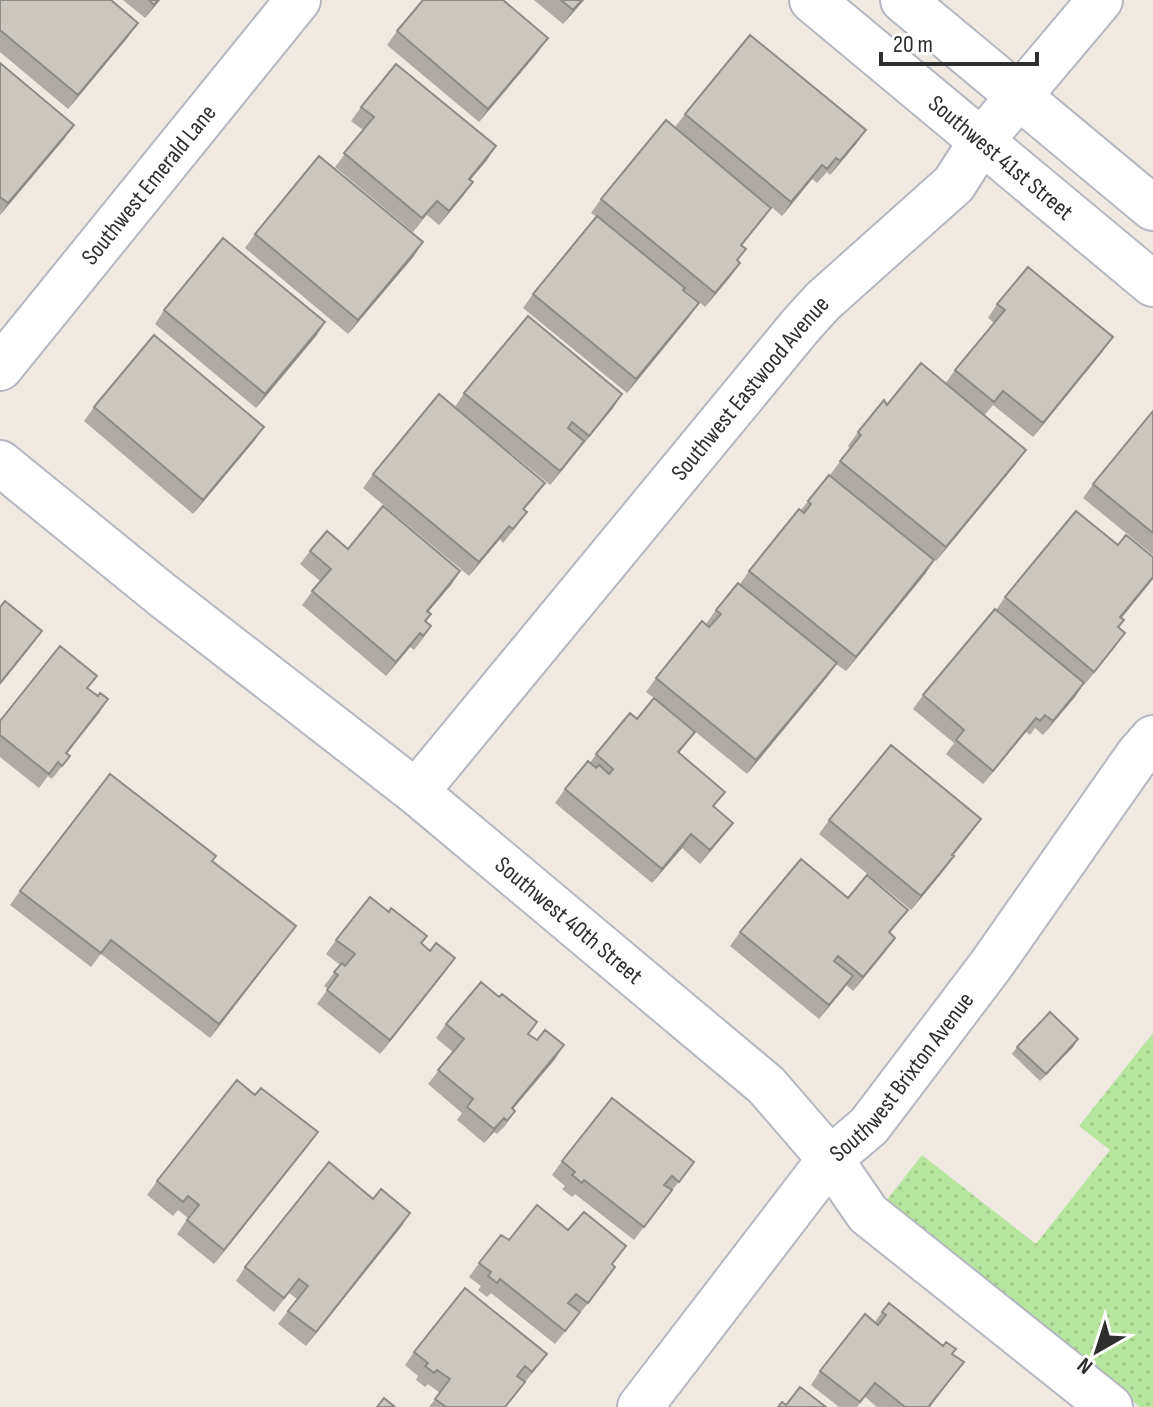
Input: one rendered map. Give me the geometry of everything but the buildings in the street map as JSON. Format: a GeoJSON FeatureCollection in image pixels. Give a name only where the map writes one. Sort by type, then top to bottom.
{"type":"FeatureCollection","features":[{"type":"Feature","properties":{"kind":"street","name":"Southwest Emerald Lane"},"geometry":{"type":"LineString","coordinates":[[0,368],[298,0]]}},
{"type":"Feature","properties":{"kind":"street","name":"Southwest 41st Street"},"geometry":{"type":"LineString","coordinates":[[812,0],[1153,284]]}},
{"type":"Feature","properties":{"kind":"street"},"geometry":{"type":"LineString","coordinates":[[903,0],[1153,208]]}},
{"type":"Feature","properties":{"kind":"street","name":"Southwest Eastwood Avenue"},"geometry":{"type":"LineString","coordinates":[[416,792],[802,324],[823,301],[954,184],[982,140],[1100,0]]}},
{"type":"Feature","properties":{"kind":"street","name":"Southwest 40th Street"},"geometry":{"type":"LineString","coordinates":[[0,463],[161,594],[416,792],[766,1085],[830,1159],[868,1214],[1110,1407]]}},
{"type":"Feature","properties":{"kind":"street","name":"Southwest Brixton Avenue"},"geometry":{"type":"LineString","coordinates":[[640,1407],[830,1159],[869,1126],[991,965],[1153,738]]}},
{"type":"Feature","properties":{"kind":"green space"},"geometry":{"type":"Polygon","coordinates":[[[1153,1033],[1153,1407],[1140,1407],[883,1205],[922,1155],[1036,1244],[1110,1150],[1079,1126],[1153,1033]]]}}]}
